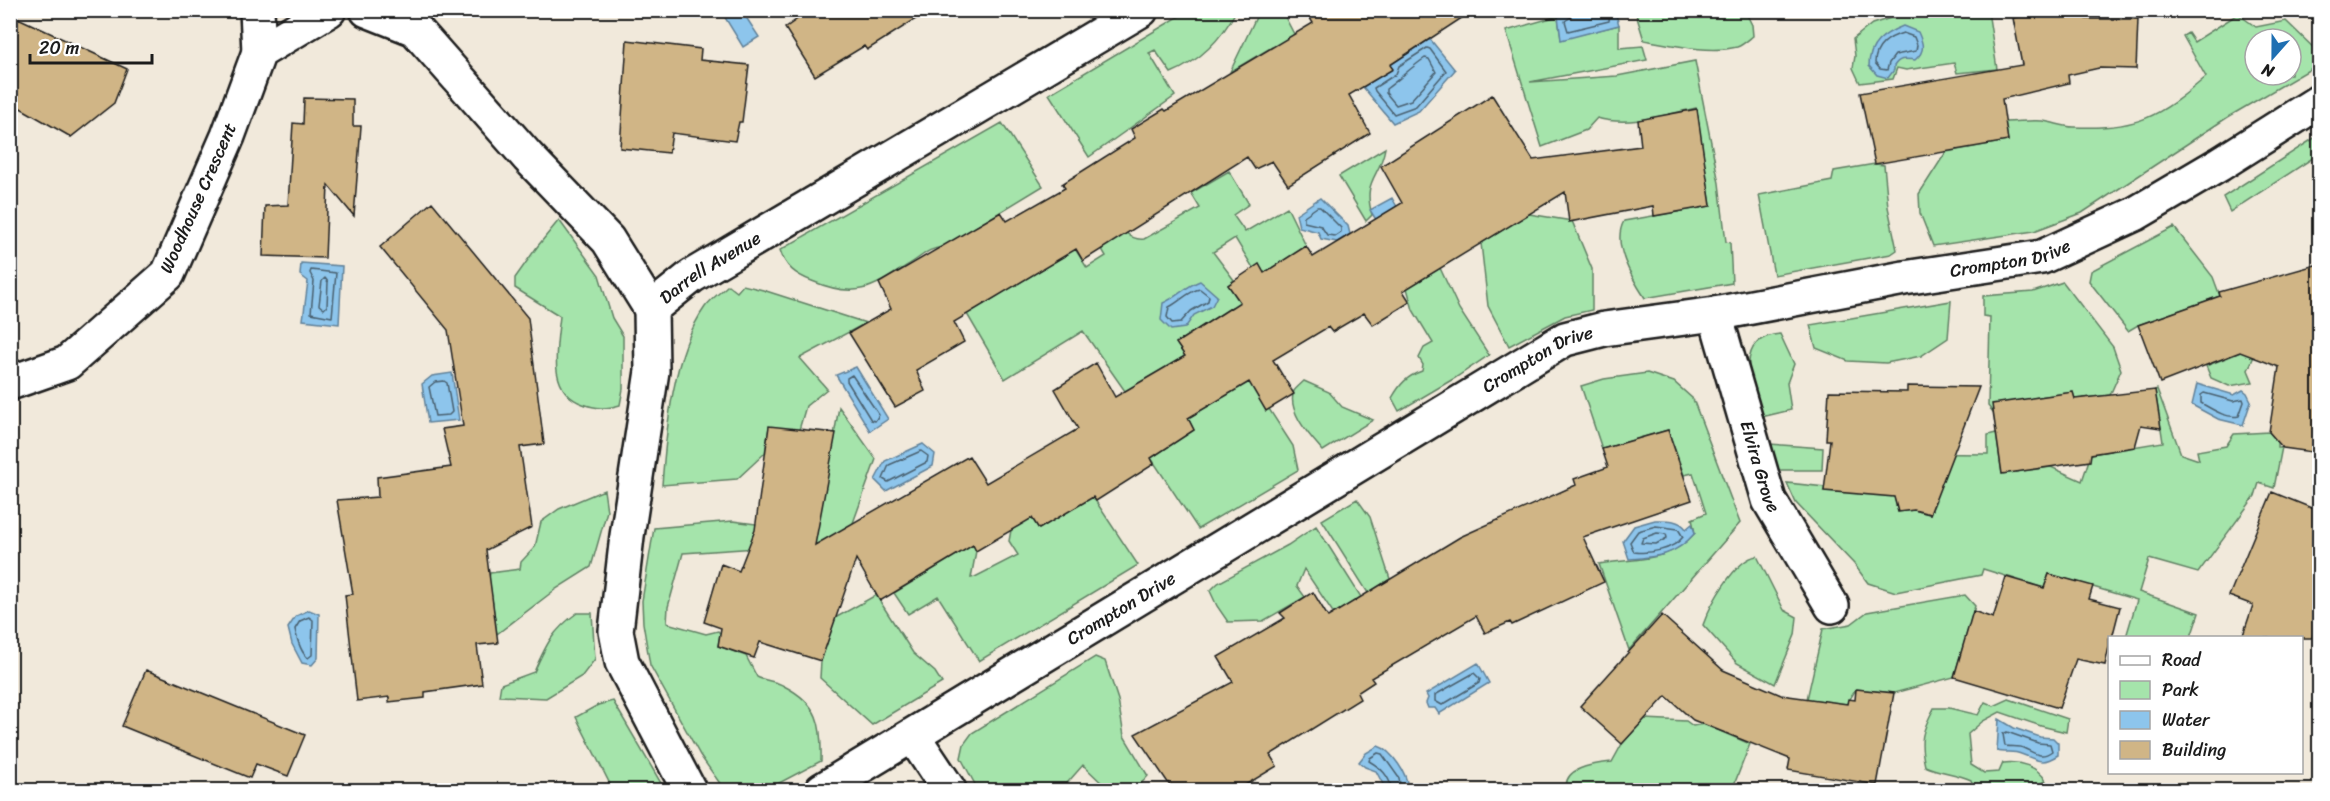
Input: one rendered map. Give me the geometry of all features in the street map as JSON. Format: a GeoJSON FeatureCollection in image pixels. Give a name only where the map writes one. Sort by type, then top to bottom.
{"type":"FeatureCollection","features":[{"type":"Feature","properties":{"kind":"street"},"geometry":{"type":"LineString","coordinates":[[257,10],[260,52],[329,10]]}},
{"type":"Feature","properties":{"kind":"street"},"geometry":{"type":"LineString","coordinates":[[367,10],[415,29],[528,157],[608,240],[651,309]]}},
{"type":"Feature","properties":{"kind":"street","name":"Darrell Avenue"},"geometry":{"type":"LineString","coordinates":[[689,790],[622,662],[616,631],[627,536],[651,382],[651,309],[692,276],[1141,10]]}},
{"type":"Feature","properties":{"kind":"street","name":"Woodhouse Crescent"},"geometry":{"type":"LineString","coordinates":[[10,383],[67,363],[168,274],[228,136],[260,52]]}},
{"type":"Feature","properties":{"kind":"street","name":"Crompton Drive"},"geometry":{"type":"LineString","coordinates":[[822,790],[1565,339],[1604,329],[1715,314],[1904,278],[2042,257],[2135,214],[2220,164],[2319,101]]}},
{"type":"Feature","properties":{"kind":"street","name":"Elvira Grove"},"geometry":{"type":"LineString","coordinates":[[1715,314],[1769,500],[1832,606]]}},
{"type":"Feature","properties":{"kind":"street"},"geometry":{"type":"LineString","coordinates":[[913,736],[949,790]]}},
{"type":"Feature","properties":{"kind":"green space"},"geometry":{"type":"Polygon","coordinates":[[[1937,10],[1988,11],[1997,69],[1957,73],[1954,63],[1906,70],[1897,68],[1893,79],[1860,83],[1853,68],[1855,56],[1853,39],[1872,24],[1903,14],[1937,10]]]}},
{"type":"Feature","properties":{"kind":"green space"},"geometry":{"type":"Polygon","coordinates":[[[1188,11],[1236,11],[1209,48],[1182,68],[1171,73],[1155,50],[1149,53],[1175,96],[1089,157],[1049,94],[1188,11]]]}},
{"type":"Feature","properties":{"kind":"green space"},"geometry":{"type":"Polygon","coordinates":[[[1259,11],[1282,11],[1310,65],[1312,112],[1272,47],[1230,72],[1259,11]]]}},
{"type":"Feature","properties":{"kind":"green space"},"geometry":{"type":"Polygon","coordinates":[[[1635,11],[1745,11],[1752,25],[1753,36],[1737,47],[1715,50],[1644,40],[1635,11]]]}},
{"type":"Feature","properties":{"kind":"green space"},"geometry":{"type":"Polygon","coordinates":[[[2238,14],[2256,27],[2243,27],[2243,87],[2280,87],[2228,117],[2082,213],[2034,231],[1933,246],[1920,213],[1919,194],[1946,152],[2008,141],[2005,122],[2042,121],[2070,127],[2096,127],[2115,126],[2146,118],[2174,102],[2206,77],[2183,36],[2188,33],[2194,42],[2238,14]]]}},
{"type":"Feature","properties":{"kind":"green space"},"geometry":{"type":"Polygon","coordinates":[[[1558,16],[1561,39],[1619,25],[1619,48],[1643,46],[1647,60],[1530,82],[1617,76],[1695,61],[1719,183],[1726,242],[1730,243],[1732,283],[1645,298],[1629,271],[1622,250],[1620,240],[1624,221],[1711,206],[1696,108],[1634,121],[1597,118],[1586,130],[1542,147],[1506,31],[1558,16]]]}},
{"type":"Feature","properties":{"kind":"green space"},"geometry":{"type":"Polygon","coordinates":[[[2286,21],[2292,27],[2256,27],[2286,21]]]}},
{"type":"Feature","properties":{"kind":"green space"},"geometry":{"type":"Polygon","coordinates":[[[2303,37],[2319,53],[2319,64],[2303,73],[2303,37]]]}},
{"type":"Feature","properties":{"kind":"green space"},"geometry":{"type":"Polygon","coordinates":[[[1002,123],[1043,186],[943,247],[927,252],[877,284],[866,288],[842,290],[828,287],[801,276],[785,261],[780,250],[1002,123]]]}},
{"type":"Feature","properties":{"kind":"green space"},"geometry":{"type":"Polygon","coordinates":[[[2319,135],[2319,154],[2230,212],[2223,197],[2319,135]]]}},
{"type":"Feature","properties":{"kind":"green space"},"geometry":{"type":"Polygon","coordinates":[[[1385,148],[1383,158],[1370,186],[1369,203],[1372,215],[1366,221],[1339,176],[1385,148]]]}},
{"type":"Feature","properties":{"kind":"green space"},"geometry":{"type":"Polygon","coordinates":[[[1875,164],[1884,165],[1888,207],[1897,250],[1891,254],[1774,275],[1759,195],[1832,181],[1834,171],[1875,164]]]}},
{"type":"Feature","properties":{"kind":"green space"},"geometry":{"type":"Polygon","coordinates":[[[1229,171],[1249,204],[1233,215],[1245,232],[1287,207],[1306,246],[1264,273],[1259,264],[1253,268],[1235,238],[1213,252],[1234,280],[1228,285],[1253,322],[1232,307],[1176,343],[1185,356],[1125,391],[1083,331],[1005,379],[967,314],[1066,255],[1069,239],[1087,268],[1106,256],[1089,227],[1113,213],[1129,235],[1133,238],[1144,239],[1200,208],[1191,193],[1229,171]]]}},
{"type":"Feature","properties":{"kind":"green space"},"geometry":{"type":"Polygon","coordinates":[[[1529,214],[1572,221],[1592,269],[1592,310],[1565,316],[1509,346],[1488,306],[1481,243],[1529,214]]]}},
{"type":"Feature","properties":{"kind":"green space"},"geometry":{"type":"Polygon","coordinates":[[[559,220],[599,275],[612,318],[623,336],[623,389],[620,405],[601,408],[588,406],[571,398],[563,389],[557,367],[560,316],[515,288],[515,278],[559,220]]]}},
{"type":"Feature","properties":{"kind":"green space"},"geometry":{"type":"Polygon","coordinates":[[[2174,227],[2213,277],[2220,296],[2138,325],[2128,331],[2089,281],[2091,271],[2174,227]]]}},
{"type":"Feature","properties":{"kind":"green space"},"geometry":{"type":"Polygon","coordinates":[[[1440,268],[1459,309],[1489,355],[1399,411],[1392,398],[1404,381],[1422,371],[1423,365],[1419,358],[1424,348],[1433,343],[1413,310],[1407,288],[1440,268]]]}},
{"type":"Feature","properties":{"kind":"green space"},"geometry":{"type":"Polygon","coordinates":[[[2063,282],[2113,347],[2121,370],[2110,395],[2075,399],[2073,392],[2033,398],[2033,405],[1993,412],[1988,406],[1990,317],[1983,316],[1983,296],[2033,292],[2063,282]]]}},
{"type":"Feature","properties":{"kind":"green space"},"geometry":{"type":"Polygon","coordinates":[[[728,285],[737,292],[743,285],[763,290],[866,323],[800,358],[827,389],[806,406],[799,430],[769,427],[765,453],[737,479],[662,485],[669,417],[685,346],[705,307],[728,285]]]}},
{"type":"Feature","properties":{"kind":"green space"},"geometry":{"type":"Polygon","coordinates":[[[1951,301],[1948,338],[1921,356],[1886,363],[1848,361],[1816,348],[1810,325],[1951,301]]]}},
{"type":"Feature","properties":{"kind":"green space"},"geometry":{"type":"Polygon","coordinates":[[[2265,331],[2248,370],[2253,382],[2229,386],[2211,378],[2206,366],[2243,351],[2265,331]]]}},
{"type":"Feature","properties":{"kind":"green space"},"geometry":{"type":"Polygon","coordinates":[[[1780,334],[1794,364],[1787,383],[1791,410],[1761,417],[1750,379],[1750,354],[1755,345],[1765,338],[1780,334]]]}},
{"type":"Feature","properties":{"kind":"green space"},"geometry":{"type":"Polygon","coordinates":[[[1647,373],[1674,382],[1693,399],[1740,523],[1629,650],[1599,564],[1651,558],[1674,550],[1695,533],[1692,519],[1706,513],[1693,473],[1684,475],[1668,430],[1602,449],[1581,386],[1604,379],[1647,373]]]}},
{"type":"Feature","properties":{"kind":"green space"},"geometry":{"type":"Polygon","coordinates":[[[1251,381],[1293,446],[1298,470],[1198,529],[1151,458],[1194,430],[1188,418],[1251,381]]]}},
{"type":"Feature","properties":{"kind":"green space"},"geometry":{"type":"Polygon","coordinates":[[[1304,381],[1329,392],[1342,407],[1373,420],[1323,451],[1301,423],[1293,407],[1294,391],[1304,381]]]}},
{"type":"Feature","properties":{"kind":"green space"},"geometry":{"type":"Polygon","coordinates":[[[2157,389],[2181,454],[2199,460],[2197,451],[2226,446],[2234,434],[2269,432],[2277,441],[2277,447],[2282,447],[2274,488],[2259,483],[2255,496],[2198,573],[2149,559],[2139,592],[2199,613],[2191,636],[2126,636],[2137,600],[2049,574],[2044,588],[1983,569],[1981,575],[1896,592],[1868,583],[1854,564],[1796,503],[1787,483],[1825,487],[1824,490],[1872,453],[1988,454],[1988,435],[1996,433],[2002,474],[2051,467],[2082,481],[2091,454],[2163,442],[2155,390],[2157,389]],[[1920,495],[1895,499],[1898,512],[1914,510],[1930,514],[1936,500],[1920,495]]]}},
{"type":"Feature","properties":{"kind":"green space"},"geometry":{"type":"Polygon","coordinates":[[[839,407],[876,459],[844,548],[757,548],[683,553],[668,607],[667,623],[706,634],[718,631],[720,633],[718,646],[746,656],[757,677],[781,684],[796,693],[805,700],[816,716],[821,736],[821,761],[766,790],[733,790],[721,785],[700,755],[650,665],[642,601],[654,528],[733,521],[817,532],[839,407]]]}},
{"type":"Feature","properties":{"kind":"green space"},"geometry":{"type":"Polygon","coordinates":[[[1769,444],[1823,448],[1822,470],[1778,470],[1770,458],[1769,444]]]}},
{"type":"Feature","properties":{"kind":"green space"},"geometry":{"type":"Polygon","coordinates":[[[604,490],[607,511],[591,567],[556,589],[497,634],[490,573],[520,569],[521,562],[535,547],[541,522],[559,509],[604,490]]]}},
{"type":"Feature","properties":{"kind":"green space"},"geometry":{"type":"Polygon","coordinates":[[[1093,497],[1138,565],[979,661],[938,596],[908,614],[894,593],[973,545],[976,551],[971,578],[975,577],[1018,555],[1009,541],[1011,530],[1031,517],[1039,529],[1093,497]]]}},
{"type":"Feature","properties":{"kind":"green space"},"geometry":{"type":"Polygon","coordinates":[[[1357,499],[1370,517],[1390,579],[1368,593],[1322,520],[1357,499]]]}},
{"type":"Feature","properties":{"kind":"green space"},"geometry":{"type":"Polygon","coordinates":[[[1316,526],[1361,597],[1334,614],[1304,569],[1297,586],[1305,597],[1263,621],[1228,622],[1210,591],[1218,583],[1288,545],[1316,526]]]}},
{"type":"Feature","properties":{"kind":"green space"},"geometry":{"type":"Polygon","coordinates":[[[1757,556],[1784,610],[1797,617],[1795,635],[1775,684],[1737,663],[1703,625],[1724,584],[1740,565],[1757,556]]]}},
{"type":"Feature","properties":{"kind":"green space"},"geometry":{"type":"Polygon","coordinates":[[[876,595],[913,653],[935,672],[942,683],[872,725],[820,678],[821,661],[835,618],[876,595]]]}},
{"type":"Feature","properties":{"kind":"green space"},"geometry":{"type":"Polygon","coordinates":[[[1965,595],[1975,606],[1954,677],[1894,693],[1856,689],[1847,704],[1807,699],[1823,629],[1851,624],[1867,612],[1965,595]]]}},
{"type":"Feature","properties":{"kind":"green space"},"geometry":{"type":"Polygon","coordinates":[[[577,613],[592,613],[595,659],[582,676],[546,698],[499,696],[501,684],[534,672],[551,639],[561,626],[577,613]]]}},
{"type":"Feature","properties":{"kind":"green space"},"geometry":{"type":"Polygon","coordinates":[[[1095,657],[1105,661],[1118,700],[1124,736],[1148,776],[1135,790],[1109,790],[1083,765],[1061,790],[978,790],[961,758],[964,744],[972,733],[1095,657]]]}},
{"type":"Feature","properties":{"kind":"green space"},"geometry":{"type":"Polygon","coordinates":[[[2009,699],[2068,719],[2066,732],[2000,712],[1983,721],[1968,734],[1971,765],[1984,773],[1999,772],[2003,763],[2022,764],[2033,768],[2046,781],[2029,790],[1975,790],[1971,780],[1925,766],[1922,749],[1923,736],[1934,708],[1949,708],[1978,715],[1985,702],[1994,706],[2009,699]]]}},
{"type":"Feature","properties":{"kind":"green space"},"geometry":{"type":"Polygon","coordinates":[[[613,701],[665,790],[613,790],[576,717],[598,705],[613,701]]]}},
{"type":"Feature","properties":{"kind":"green space"},"geometry":{"type":"Polygon","coordinates":[[[1645,719],[1686,721],[1693,726],[1704,724],[1750,744],[1732,790],[1567,790],[1569,776],[1574,772],[1581,768],[1612,762],[1622,744],[1645,719]]]}},
{"type":"Feature","properties":{"kind":"water"},"geometry":{"type":"Polygon","coordinates":[[[721,11],[742,11],[759,37],[743,47],[721,11]]]}},
{"type":"Feature","properties":{"kind":"water"},"geometry":{"type":"Polygon","coordinates":[[[1575,11],[1615,11],[1619,25],[1561,40],[1558,16],[1575,11]]]}},
{"type":"Feature","properties":{"kind":"water"},"geometry":{"type":"Polygon","coordinates":[[[1903,26],[1918,32],[1922,43],[1921,53],[1915,60],[1898,61],[1888,78],[1877,75],[1869,66],[1874,46],[1883,36],[1903,26]]]}},
{"type":"Feature","properties":{"kind":"water"},"geometry":{"type":"Polygon","coordinates":[[[1430,39],[1455,70],[1419,111],[1393,123],[1363,87],[1392,69],[1390,65],[1430,39]]]}},
{"type":"Feature","properties":{"kind":"water"},"geometry":{"type":"Polygon","coordinates":[[[1320,198],[1348,226],[1350,234],[1337,242],[1321,239],[1318,232],[1299,227],[1296,214],[1320,198]]]}},
{"type":"Feature","properties":{"kind":"water"},"geometry":{"type":"Polygon","coordinates":[[[1392,198],[1419,245],[1399,257],[1370,210],[1392,198]]]}},
{"type":"Feature","properties":{"kind":"water"},"geometry":{"type":"Polygon","coordinates":[[[301,263],[342,266],[339,324],[303,320],[308,281],[300,275],[301,263]]]}},
{"type":"Feature","properties":{"kind":"water"},"geometry":{"type":"Polygon","coordinates":[[[1200,281],[1217,296],[1212,306],[1194,315],[1185,328],[1171,330],[1161,320],[1163,303],[1200,281]]]}},
{"type":"Feature","properties":{"kind":"water"},"geometry":{"type":"Polygon","coordinates":[[[856,367],[888,419],[870,431],[836,375],[856,367]]]}},
{"type":"Feature","properties":{"kind":"water"},"geometry":{"type":"Polygon","coordinates":[[[452,373],[459,420],[428,423],[422,384],[432,376],[452,373]]]}},
{"type":"Feature","properties":{"kind":"water"},"geometry":{"type":"Polygon","coordinates":[[[2197,384],[2234,395],[2243,390],[2247,393],[2251,401],[2243,425],[2218,419],[2192,405],[2197,384]]]}},
{"type":"Feature","properties":{"kind":"water"},"geometry":{"type":"Polygon","coordinates":[[[923,444],[935,454],[933,466],[886,491],[875,480],[885,461],[923,444]]]}},
{"type":"Feature","properties":{"kind":"water"},"geometry":{"type":"Polygon","coordinates":[[[1655,520],[1676,522],[1686,529],[1692,524],[1695,533],[1673,551],[1629,559],[1623,541],[1634,526],[1655,520]]]}},
{"type":"Feature","properties":{"kind":"water"},"geometry":{"type":"Polygon","coordinates":[[[309,610],[319,614],[318,658],[312,665],[302,663],[292,644],[288,628],[296,616],[309,610]]]}},
{"type":"Feature","properties":{"kind":"water"},"geometry":{"type":"Polygon","coordinates":[[[1478,663],[1489,683],[1439,714],[1435,708],[1428,708],[1426,694],[1478,663]]]}},
{"type":"Feature","properties":{"kind":"water"},"geometry":{"type":"Polygon","coordinates":[[[1999,719],[2014,728],[2040,737],[2053,738],[2058,743],[2058,755],[2040,761],[2018,753],[1997,751],[1999,719]]]}},
{"type":"Feature","properties":{"kind":"water"},"geometry":{"type":"Polygon","coordinates":[[[1378,746],[1388,753],[1403,771],[1407,790],[1386,790],[1376,771],[1359,762],[1366,753],[1378,746]]]}},
{"type":"Feature","properties":{"kind":"building"},"geometry":{"type":"Polygon","coordinates":[[[810,10],[930,10],[867,50],[864,46],[815,76],[785,28],[810,10]]]}},
{"type":"Feature","properties":{"kind":"building"},"geometry":{"type":"Polygon","coordinates":[[[1305,10],[1474,10],[1390,65],[1393,69],[1349,95],[1370,133],[1288,185],[1272,161],[1255,169],[1247,157],[1083,261],[1076,249],[954,322],[964,342],[916,370],[925,391],[895,407],[849,333],[891,309],[879,283],[1001,212],[1007,221],[1065,188],[1062,184],[1135,138],[1131,129],[1164,109],[1166,111],[1313,23],[1305,10]]]}},
{"type":"Feature","properties":{"kind":"building"},"geometry":{"type":"Polygon","coordinates":[[[2046,10],[2083,10],[2086,19],[2138,19],[2136,69],[2099,68],[2068,75],[2069,83],[2002,99],[2008,141],[1875,164],[1860,93],[2022,65],[2013,18],[2046,10]]]}},
{"type":"Feature","properties":{"kind":"building"},"geometry":{"type":"Polygon","coordinates":[[[18,18],[127,69],[114,103],[71,137],[10,102],[10,36],[18,18]]]}},
{"type":"Feature","properties":{"kind":"building"},"geometry":{"type":"Polygon","coordinates":[[[627,40],[701,49],[700,60],[749,65],[742,122],[739,122],[735,141],[672,133],[669,153],[620,148],[627,40]]]}},
{"type":"Feature","properties":{"kind":"building"},"geometry":{"type":"Polygon","coordinates":[[[1492,95],[1533,160],[1641,146],[1638,120],[1697,109],[1711,206],[1654,216],[1653,206],[1569,222],[1565,192],[1403,291],[1410,302],[1373,325],[1364,313],[1332,332],[1328,327],[1273,360],[1294,394],[1266,411],[1249,382],[1188,418],[1194,430],[1151,458],[1154,464],[1096,501],[1093,497],[1039,529],[1032,518],[976,551],[973,545],[880,601],[856,559],[821,661],[760,642],[754,658],[718,646],[721,628],[704,622],[721,564],[739,571],[755,530],[769,426],[836,433],[815,545],[969,456],[986,483],[1078,429],[1055,389],[1096,363],[1115,397],[1185,356],[1176,343],[1240,302],[1228,285],[1259,264],[1264,273],[1306,246],[1313,257],[1402,203],[1381,166],[1492,95]]]}},
{"type":"Feature","properties":{"kind":"building"},"geometry":{"type":"Polygon","coordinates":[[[304,98],[353,99],[353,126],[361,126],[354,216],[328,185],[325,258],[263,256],[265,206],[288,205],[293,123],[303,124],[304,98]]]}},
{"type":"Feature","properties":{"kind":"building"},"geometry":{"type":"Polygon","coordinates":[[[432,202],[528,318],[544,444],[520,447],[532,527],[486,550],[498,643],[477,645],[482,684],[425,692],[425,698],[389,702],[389,697],[357,701],[345,595],[353,594],[337,500],[378,497],[377,477],[451,467],[442,429],[463,426],[448,330],[380,247],[432,202]]]}},
{"type":"Feature","properties":{"kind":"building"},"geometry":{"type":"Polygon","coordinates":[[[2319,264],[2319,453],[2283,448],[2269,432],[2279,367],[2240,352],[2160,383],[2138,325],[2220,296],[2219,292],[2319,264]]]}},
{"type":"Feature","properties":{"kind":"building"},"geometry":{"type":"Polygon","coordinates":[[[1907,386],[1979,387],[1930,514],[1914,510],[1898,512],[1894,497],[1824,491],[1830,440],[1826,440],[1829,391],[1907,392],[1907,386]]]}},
{"type":"Feature","properties":{"kind":"building"},"geometry":{"type":"Polygon","coordinates":[[[2155,390],[2161,428],[2141,425],[2135,447],[2091,454],[2090,461],[2002,474],[1992,404],[2073,392],[2075,399],[2155,390]]]}},
{"type":"Feature","properties":{"kind":"building"},"geometry":{"type":"Polygon","coordinates":[[[1668,430],[1692,500],[1583,537],[1604,582],[1512,625],[1510,622],[1485,633],[1476,616],[1371,678],[1374,682],[1357,693],[1360,699],[1270,755],[1277,766],[1237,790],[1173,790],[1135,734],[1233,682],[1218,657],[1285,618],[1280,613],[1313,592],[1328,617],[1460,537],[1576,485],[1574,479],[1608,467],[1602,449],[1668,430]]]}},
{"type":"Feature","properties":{"kind":"building"},"geometry":{"type":"Polygon","coordinates":[[[2272,492],[2319,511],[2319,618],[2312,638],[2243,636],[2253,605],[2229,596],[2272,492]]]}},
{"type":"Feature","properties":{"kind":"building"},"geometry":{"type":"Polygon","coordinates":[[[2049,574],[2093,586],[2089,599],[2120,607],[2113,636],[2108,636],[2105,665],[2076,659],[2059,708],[1954,677],[1973,611],[1993,618],[2006,577],[2044,588],[2049,574]]]}},
{"type":"Feature","properties":{"kind":"building"},"geometry":{"type":"Polygon","coordinates":[[[1662,615],[1723,670],[1781,695],[1847,704],[1848,699],[1855,700],[1856,689],[1894,693],[1877,785],[1788,770],[1790,759],[1693,720],[1666,696],[1622,744],[1580,706],[1662,615]]]}},
{"type":"Feature","properties":{"kind":"building"},"geometry":{"type":"Polygon","coordinates":[[[146,670],[305,735],[288,776],[256,764],[250,778],[122,726],[146,670]]]}}]}
